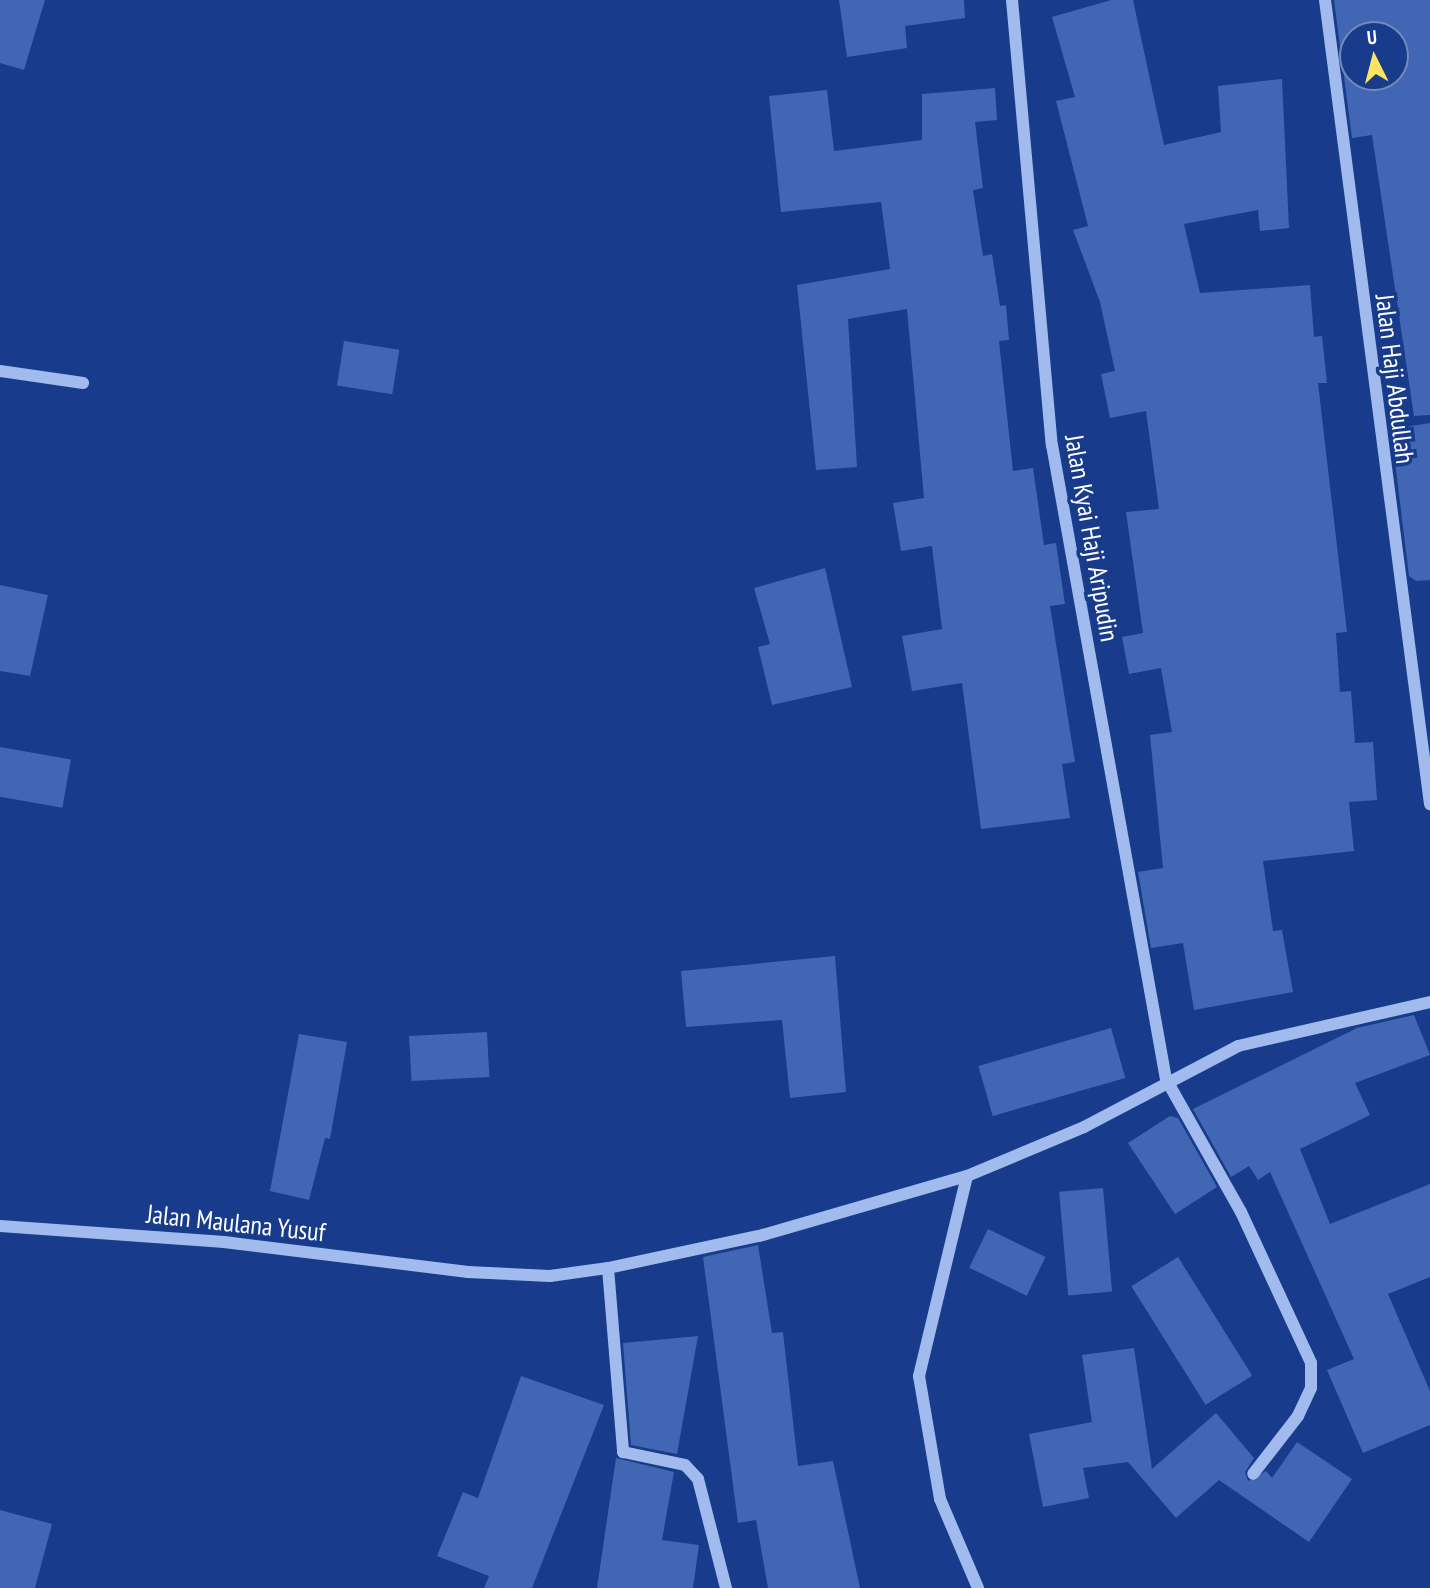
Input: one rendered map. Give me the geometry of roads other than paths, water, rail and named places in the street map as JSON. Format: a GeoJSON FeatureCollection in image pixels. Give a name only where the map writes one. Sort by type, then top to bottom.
{"type":"FeatureCollection","features":[{"type":"Feature","properties":{"kind":"street","name":"Jalan Kyai Haji Aripudin"},"geometry":{"type":"LineString","coordinates":[[1012,0],[1052,445],[1166,1079],[1241,1212],[1311,1363],[1311,1388],[1298,1416],[1253,1474]]}},
{"type":"Feature","properties":{"kind":"street","name":"Jalan Haji Abdullah"},"geometry":{"type":"LineString","coordinates":[[1325,0],[1430,804]]}},
{"type":"Feature","properties":{"kind":"street"},"geometry":{"type":"LineString","coordinates":[[0,369],[83,383]]}},
{"type":"Feature","properties":{"kind":"street","name":"Jalan Maulana Yusuf"},"geometry":{"type":"LineString","coordinates":[[0,1226],[224,1242],[468,1272],[550,1276],[608,1268],[760,1236],[967,1176],[1084,1127],[1166,1079],[1282,1031],[1430,1002]]}},
{"type":"Feature","properties":{"kind":"street"},"geometry":{"type":"LineString","coordinates":[[967,1176],[919,1376],[940,1499],[978,1588]]}},
{"type":"Feature","properties":{"kind":"street"},"geometry":{"type":"LineString","coordinates":[[608,1268],[623,1452],[685,1465],[698,1479],[726,1588]]}}]}
